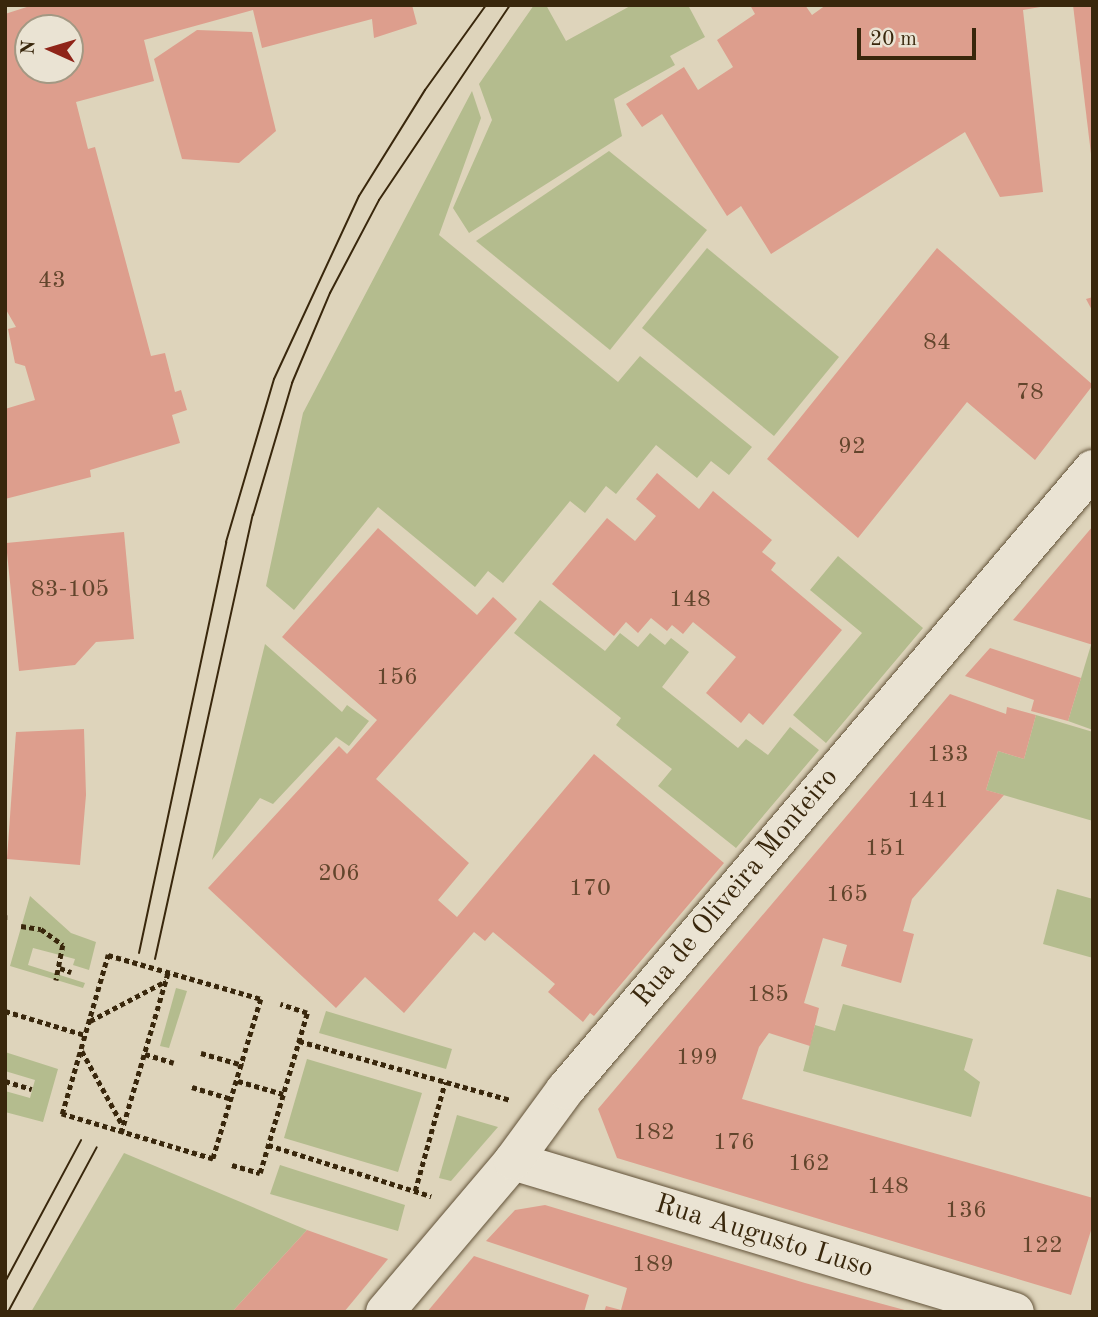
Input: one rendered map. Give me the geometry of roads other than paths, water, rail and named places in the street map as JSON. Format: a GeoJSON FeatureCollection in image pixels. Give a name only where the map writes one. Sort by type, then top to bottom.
{"type":"FeatureCollection","features":[{"type":"Feature","properties":{"kind":"street","name":"Rua de Oliveira Monteiro"},"geometry":{"type":"LineString","coordinates":[[385,1312],[513,1161],[565,1090],[1093,469]]}},
{"type":"Feature","properties":{"kind":"street","name":"Rua Augusto Luso"},"geometry":{"type":"LineString","coordinates":[[513,1161],[1015,1312]]}},
{"type":"Feature","properties":{"kind":"tram line"},"geometry":{"type":"LineString","coordinates":[[139,953],[226,542],[274,379],[359,196],[425,90],[486,5]]}},
{"type":"Feature","properties":{"kind":"tram line"},"geometry":{"type":"LineString","coordinates":[[155,959],[253,515],[292,383],[330,293],[379,200],[510,5]]}},
{"type":"Feature","properties":{"kind":"tram line"},"geometry":{"type":"LineString","coordinates":[[5,1282],[81,1140]]}},
{"type":"Feature","properties":{"kind":"tram line"},"geometry":{"type":"LineString","coordinates":[[8,1312],[97,1147]]}}]}
